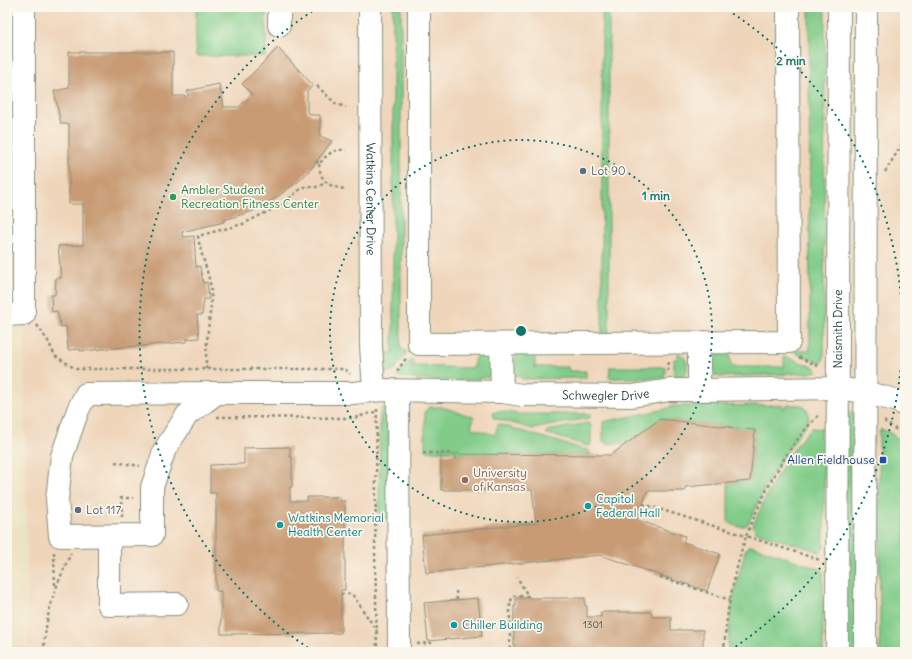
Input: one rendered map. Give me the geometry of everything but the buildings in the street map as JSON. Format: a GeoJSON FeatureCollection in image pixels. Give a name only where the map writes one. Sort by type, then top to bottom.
{"type":"FeatureCollection","features":[{"type":"Feature","properties":{"kind":"street"},"geometry":{"type":"LineString","coordinates":[[16,314],[24,7]]}},
{"type":"Feature","properties":{"kind":"street","name":"Watkins Center Drive"},"geometry":{"type":"LineString","coordinates":[[368,398],[372,346],[370,7]]}},
{"type":"Feature","properties":{"kind":"street"},"geometry":{"type":"LineString","coordinates":[[419,7],[419,344],[789,342],[788,7]]}},
{"type":"Feature","properties":{"kind":"street","name":"Naismith Drive"},"geometry":{"type":"LineString","coordinates":[[836,652],[839,7]]}},
{"type":"Feature","properties":{"kind":"street"},"geometry":{"type":"LineString","coordinates":[[865,652],[864,392],[866,7]]}},
{"type":"Feature","properties":{"kind":"street"},"geometry":{"type":"LineString","coordinates":[[699,343],[699,390]]}},
{"type":"Feature","properties":{"kind":"street"},"geometry":{"type":"LineString","coordinates":[[501,344],[502,392]]}},
{"type":"Feature","properties":{"kind":"street","name":"Schwegler Drive"},"geometry":{"type":"LineString","coordinates":[[75,536],[60,536],[58,499],[62,456],[78,410],[86,394],[217,393],[368,398],[398,391],[502,392],[522,395],[632,396],[670,390],[838,388],[864,392],[898,401],[905,405]]}},
{"type":"Feature","properties":{"kind":"street"},"geometry":{"type":"LineString","coordinates":[[398,391],[399,652]]}},
{"type":"Feature","properties":{"kind":"street"},"geometry":{"type":"LineString","coordinates":[[75,536],[112,527],[152,535],[152,487],[165,448],[186,416],[217,393]]}},
{"type":"Feature","properties":{"kind":"street"},"geometry":{"type":"LineString","coordinates":[[112,527],[109,605],[177,604]]}},
{"type":"Feature","properties":{"kind":"path"},"geometry":{"type":"LineString","coordinates":[[317,86],[336,104],[346,107]]}},
{"type":"Feature","properties":{"kind":"path"},"geometry":{"type":"LineString","coordinates":[[883,174],[892,162],[905,139]]}},
{"type":"Feature","properties":{"kind":"path"},"geometry":{"type":"LineString","coordinates":[[345,189],[336,188],[326,182],[320,173],[318,163],[328,153],[340,149],[346,150]]}},
{"type":"Feature","properties":{"kind":"path"},"geometry":{"type":"LineString","coordinates":[[206,370],[206,350],[211,294],[209,277],[202,256],[198,236],[243,224],[286,201],[303,187],[318,187],[326,182]]}},
{"type":"Feature","properties":{"kind":"path"},"geometry":{"type":"LineString","coordinates":[[16,314],[32,318],[41,329],[55,356],[76,370],[345,370],[354,378],[368,398],[354,418],[186,416]]}},
{"type":"Feature","properties":{"kind":"path"},"geometry":{"type":"LineString","coordinates":[[668,374],[669,358],[671,356]]}},
{"type":"Feature","properties":{"kind":"path"},"geometry":{"type":"LineString","coordinates":[[724,652],[730,600],[736,570],[746,536],[760,502],[778,469],[809,425],[820,414]]}},
{"type":"Feature","properties":{"kind":"path"},"geometry":{"type":"LineString","coordinates":[[881,416],[885,422],[905,436]]}},
{"type":"Feature","properties":{"kind":"path"},"geometry":{"type":"LineString","coordinates":[[424,453],[452,454]]}},
{"type":"Feature","properties":{"kind":"path"},"geometry":{"type":"LineString","coordinates":[[643,504],[827,562]]}},
{"type":"Feature","properties":{"kind":"path"},"geometry":{"type":"LineString","coordinates":[[112,527],[122,518]]}},
{"type":"Feature","properties":{"kind":"path"},"geometry":{"type":"LineString","coordinates":[[44,652],[45,631],[48,614],[55,590],[74,548],[75,536]]}},
{"type":"Feature","properties":{"kind":"path"},"geometry":{"type":"LineString","coordinates":[[54,548],[55,590]]}},
{"type":"Feature","properties":{"kind":"path"},"geometry":{"type":"LineString","coordinates":[[660,577],[730,600]]}},
{"type":"Feature","properties":{"kind":"path"},"geometry":{"type":"LineString","coordinates":[[510,649],[510,603],[513,596],[528,596],[517,578]]}},
{"type":"Feature","properties":{"kind":"path"},"geometry":{"type":"LineString","coordinates":[[456,591],[457,600]]}},
{"type":"Feature","properties":{"kind":"path"},"geometry":{"type":"LineString","coordinates":[[341,594],[352,594],[377,631]]}},
{"type":"Feature","properties":{"kind":"shaded area","name":"University of Kansas"},"geometry":{"type":"Polygon","coordinates":[[[28,7],[905,7],[905,652],[7,652],[7,646],[28,646],[24,314],[28,7]]]}},
{"type":"Feature","properties":{"kind":"green space"},"geometry":{"type":"Polygon","coordinates":[[[196,7],[266,7],[266,56],[196,56],[196,7]]]}},
{"type":"Feature","properties":{"kind":"green space"},"geometry":{"type":"Polygon","coordinates":[[[393,7],[401,7],[401,349],[406,351],[406,354],[394,371],[384,373],[382,369],[382,355],[386,353],[393,353],[393,7]]]}},
{"type":"Feature","properties":{"kind":"green space"},"geometry":{"type":"Polygon","coordinates":[[[602,7],[609,7],[609,337],[602,337],[602,7]]]}},
{"type":"Feature","properties":{"kind":"green space"},"geometry":{"type":"Polygon","coordinates":[[[809,7],[825,7],[824,358],[821,363],[797,354],[794,351],[810,350],[809,7]]]}},
{"type":"Feature","properties":{"kind":"green space"},"geometry":{"type":"Polygon","coordinates":[[[520,353],[531,353],[535,358],[535,367],[568,367],[569,371],[586,371],[586,378],[523,379],[517,375],[515,376],[513,364],[515,358],[520,353]]]}},
{"type":"Feature","properties":{"kind":"green space"},"geometry":{"type":"Polygon","coordinates":[[[678,353],[684,357],[687,363],[687,369],[684,376],[674,377],[674,359],[678,359],[678,353]]]}},
{"type":"Feature","properties":{"kind":"green space"},"geometry":{"type":"Polygon","coordinates":[[[718,353],[729,353],[731,367],[784,367],[784,356],[816,368],[817,371],[810,373],[720,377],[715,375],[713,376],[710,370],[710,363],[713,357],[718,353]]]}},
{"type":"Feature","properties":{"kind":"green space"},"geometry":{"type":"Polygon","coordinates":[[[477,354],[484,354],[489,358],[492,370],[488,378],[456,381],[398,377],[411,359],[413,360],[413,366],[474,368],[474,361],[477,354]]]}},
{"type":"Feature","properties":{"kind":"green space"},"geometry":{"type":"Polygon","coordinates":[[[610,367],[666,367],[664,378],[609,378],[610,367]]]}},
{"type":"Feature","properties":{"kind":"green space"},"geometry":{"type":"Polygon","coordinates":[[[783,405],[783,408],[785,408],[786,405],[802,405],[808,411],[809,420],[771,475],[746,526],[740,527],[728,521],[728,483],[750,481],[755,430],[661,419],[629,442],[607,444],[603,441],[603,422],[670,408],[670,406],[783,405]]]}},
{"type":"Feature","properties":{"kind":"green space"},"geometry":{"type":"Polygon","coordinates":[[[385,407],[389,408],[390,518],[382,518],[379,515],[380,414],[381,409],[385,407]]]}},
{"type":"Feature","properties":{"kind":"green space"},"geometry":{"type":"Polygon","coordinates":[[[429,407],[442,407],[474,417],[471,428],[495,435],[498,424],[589,451],[591,455],[455,454],[455,451],[427,451],[425,450],[425,411],[429,407]]]}},
{"type":"Feature","properties":{"kind":"green space"},"geometry":{"type":"Polygon","coordinates":[[[498,411],[520,414],[590,414],[591,416],[589,418],[533,429],[494,418],[493,413],[498,411]]]}},
{"type":"Feature","properties":{"kind":"green space"},"geometry":{"type":"Polygon","coordinates":[[[846,412],[858,412],[857,652],[845,652],[846,412]]]}},
{"type":"Feature","properties":{"kind":"green space"},"geometry":{"type":"Polygon","coordinates":[[[588,423],[591,425],[591,445],[588,446],[545,433],[547,431],[588,423]]]}},
{"type":"Feature","properties":{"kind":"green space"},"geometry":{"type":"Polygon","coordinates":[[[811,428],[824,429],[824,548],[820,552],[759,533],[755,531],[753,526],[778,474],[794,449],[811,428]]]}},
{"type":"Feature","properties":{"kind":"green space"},"geometry":{"type":"Polygon","coordinates":[[[881,429],[905,443],[905,652],[880,652],[879,433],[881,429]]]}},
{"type":"Feature","properties":{"kind":"green space"},"geometry":{"type":"Polygon","coordinates":[[[748,546],[753,546],[823,571],[823,652],[727,652],[732,603],[745,551],[748,546]]]}},
{"type":"Feature","properties":{"kind":"place","name":"Lot 90"},"geometry":{"type":"Point","coordinates":[583,171]}},
{"type":"Feature","properties":{"kind":"place","name":"Ambler Student Recreation Fitness Center"},"geometry":{"type":"Point","coordinates":[173,197]}},
{"type":"Feature","properties":{"kind":"place","name":"Allen Fieldhouse"},"geometry":{"type":"Point","coordinates":[883,460]}},
{"type":"Feature","properties":{"kind":"place","name":"University of Kansas"},"geometry":{"type":"Point","coordinates":[465,480]}},
{"type":"Feature","properties":{"kind":"place","name":"Capitol Federal Hall"},"geometry":{"type":"Point","coordinates":[588,506]}},
{"type":"Feature","properties":{"kind":"place","name":"Lot 117"},"geometry":{"type":"Point","coordinates":[78,510]}},
{"type":"Feature","properties":{"kind":"place","name":"Watkins Memorial Health Center"},"geometry":{"type":"Point","coordinates":[280,525]}},
{"type":"Feature","properties":{"kind":"place","name":"Chiller Building"},"geometry":{"type":"Point","coordinates":[454,625]}}]}
